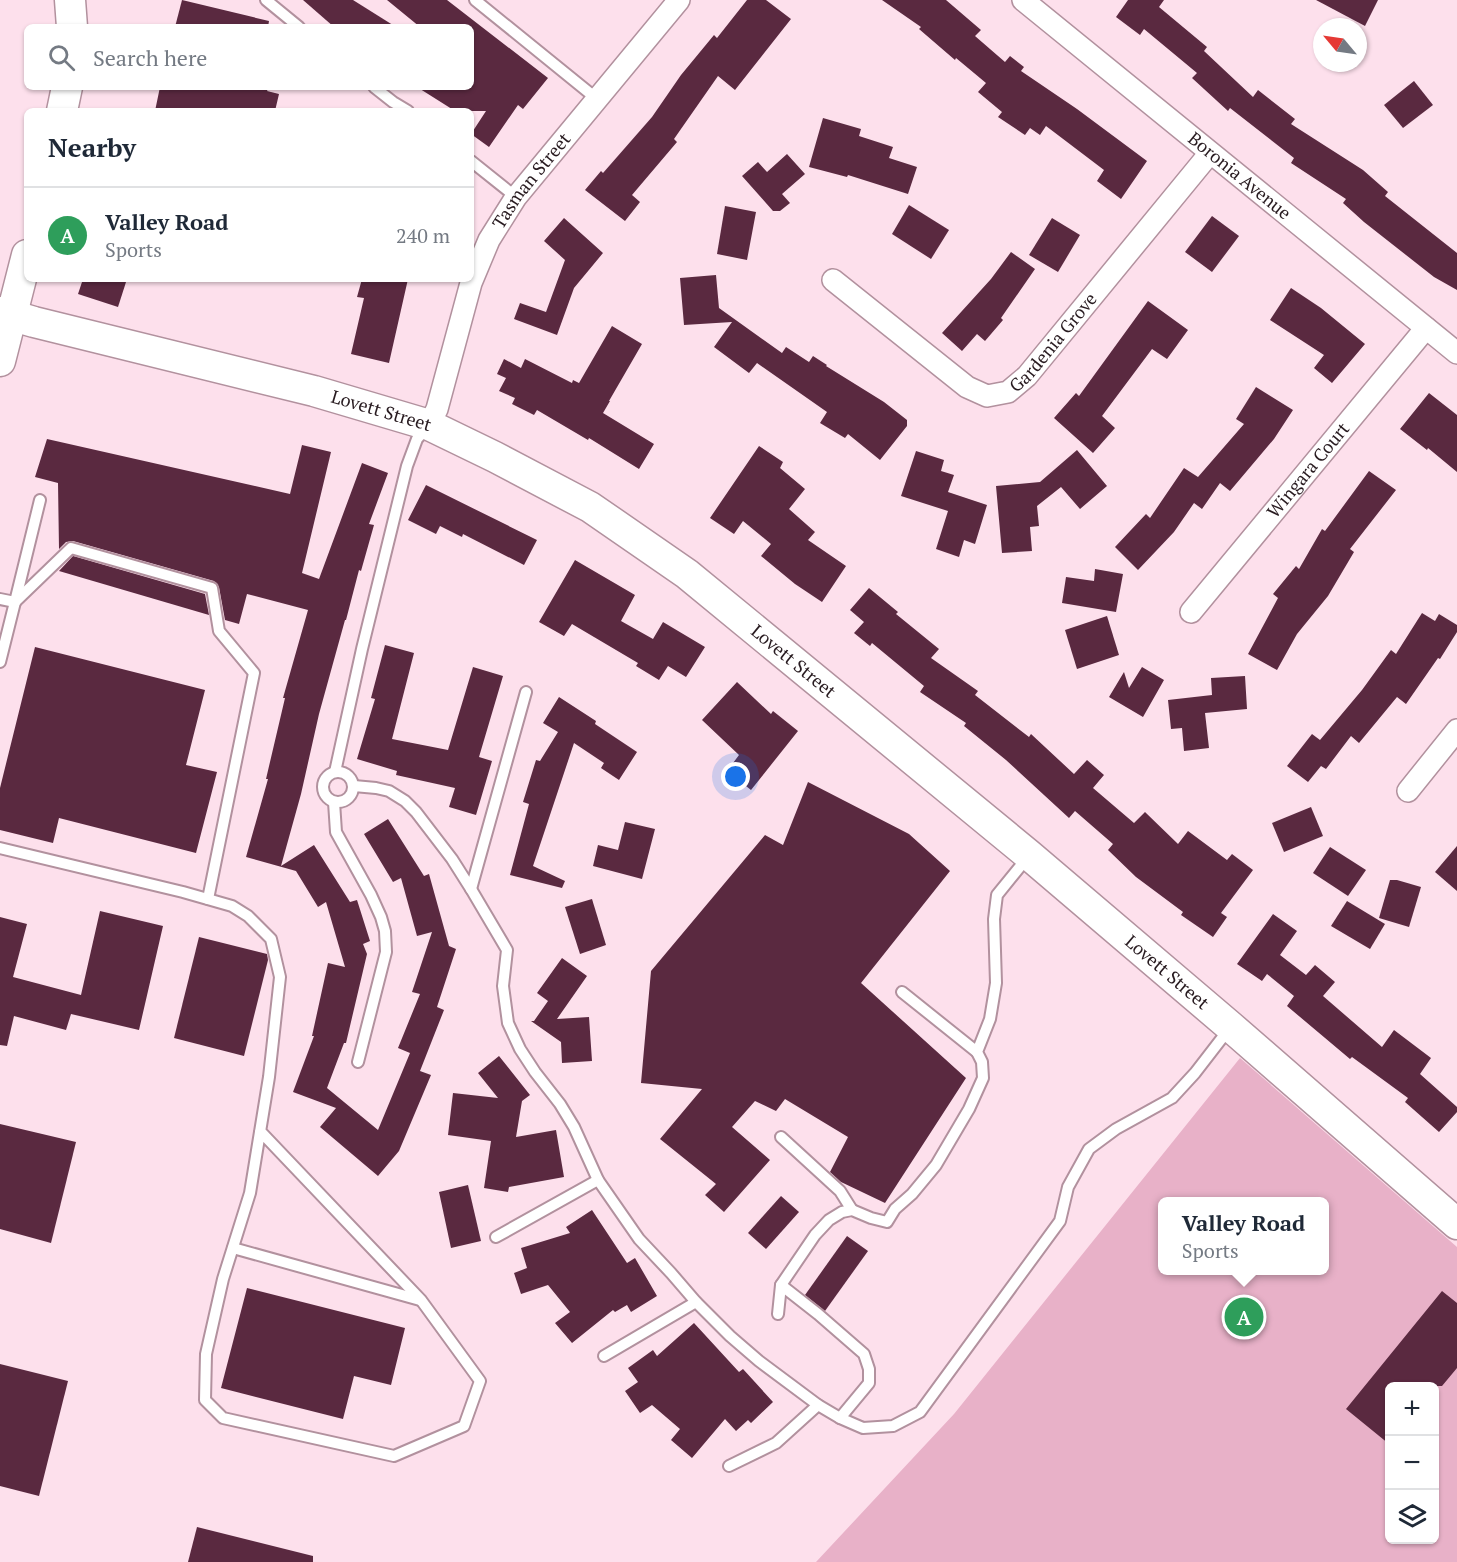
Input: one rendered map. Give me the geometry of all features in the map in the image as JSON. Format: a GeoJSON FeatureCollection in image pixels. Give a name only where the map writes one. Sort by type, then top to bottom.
{"type":"FeatureCollection","features":[{"type":"Feature","properties":{"kind":"street"},"geometry":{"type":"LineString","coordinates":[[70,0],[72,24]]}},
{"type":"Feature","properties":{"kind":"street","name":"Tasman Street"},"geometry":{"type":"LineString","coordinates":[[474,276],[489,240],[516,197],[679,0]]}},
{"type":"Feature","properties":{"kind":"street","name":"Boronia Avenue"},"geometry":{"type":"LineString","coordinates":[[1023,0],[1457,353]]}},
{"type":"Feature","properties":{"kind":"street"},"geometry":{"type":"LineString","coordinates":[[64,108],[66,90]]}},
{"type":"Feature","properties":{"kind":"street","name":"Gardenia Grove"},"geometry":{"type":"LineString","coordinates":[[833,280],[967,387],[987,396],[1008,392],[1027,376],[1210,153]]}},
{"type":"Feature","properties":{"kind":"street"},"geometry":{"type":"LineString","coordinates":[[0,361],[6,314],[24,263]]}},
{"type":"Feature","properties":{"kind":"street","name":"Tasman Street"},"geometry":{"type":"LineString","coordinates":[[429,425],[437,409],[471,282]]}},
{"type":"Feature","properties":{"kind":"street","name":"Lovett Street"},"geometry":{"type":"LineString","coordinates":[[6,314],[314,392],[429,425],[590,507],[687,574],[1029,855],[1232,1027],[1457,1224]]}},
{"type":"Feature","properties":{"kind":"street","name":"Wingara Court"},"geometry":{"type":"LineString","coordinates":[[1191,612],[1426,328]]}},
{"type":"Feature","properties":{"kind":"street"},"geometry":{"type":"LineString","coordinates":[[1408,791],[1457,730]]}},
{"type":"Feature","properties":{"kind":"lane"},"geometry":{"type":"LineString","coordinates":[[266,0],[295,24]]}},
{"type":"Feature","properties":{"kind":"lane"},"geometry":{"type":"LineString","coordinates":[[475,0],[597,99]]}},
{"type":"Feature","properties":{"kind":"lane"},"geometry":{"type":"LineString","coordinates":[[378,90],[403,108]]}},
{"type":"Feature","properties":{"kind":"lane"},"geometry":{"type":"LineString","coordinates":[[474,163],[516,197]]}},
{"type":"Feature","properties":{"kind":"lane"},"geometry":{"type":"LineString","coordinates":[[335,772],[362,649],[407,466],[417,439],[429,425]]}},
{"type":"Feature","properties":{"kind":"lane"},"geometry":{"type":"LineString","coordinates":[[0,662],[40,500]]}},
{"type":"Feature","properties":{"kind":"lane"},"geometry":{"type":"LineString","coordinates":[[15,602],[71,548],[212,588],[219,631],[254,673],[208,899]]}},
{"type":"Feature","properties":{"kind":"lane"},"geometry":{"type":"LineString","coordinates":[[0,599],[15,602]]}},
{"type":"Feature","properties":{"kind":"lane"},"geometry":{"type":"LineString","coordinates":[[471,889],[526,692]]}},
{"type":"Feature","properties":{"kind":"lane"},"geometry":{"type":"LineString","coordinates":[[335,772],[344,772],[351,778],[354,786],[352,796],[344,802],[334,802],[325,796],[322,786],[326,777],[335,772]]}},
{"type":"Feature","properties":{"kind":"lane"},"geometry":{"type":"LineString","coordinates":[[354,786],[389,791],[405,801],[452,859],[471,889],[507,950],[503,986],[508,1023],[520,1049],[560,1104],[574,1127],[598,1180],[639,1239],[696,1302],[759,1361],[818,1405],[862,1428],[892,1426],[920,1412],[1060,1221],[1068,1187],[1089,1149],[1116,1129],[1172,1098],[1232,1027]]}},
{"type":"Feature","properties":{"kind":"lane"},"geometry":{"type":"LineString","coordinates":[[334,802],[336,832],[371,895],[385,931],[386,952],[358,1062]]}},
{"type":"Feature","properties":{"kind":"lane"},"geometry":{"type":"LineString","coordinates":[[0,848],[232,906],[248,916],[271,939],[280,977],[269,1077],[260,1131],[250,1193],[223,1280],[206,1354],[205,1400],[223,1418],[394,1456],[464,1426],[480,1381],[421,1300],[260,1131]]}},
{"type":"Feature","properties":{"kind":"lane"},"geometry":{"type":"LineString","coordinates":[[977,1052],[990,1019],[996,983],[994,919],[996,894],[1029,855]]}},
{"type":"Feature","properties":{"kind":"lane"},"geometry":{"type":"LineString","coordinates":[[778,1314],[781,1285],[815,1235],[829,1220],[842,1212],[852,1210],[886,1222],[895,1209],[912,1194],[936,1165],[969,1109],[983,1078],[982,1062],[977,1052],[902,992]]}},
{"type":"Feature","properties":{"kind":"lane"},"geometry":{"type":"LineString","coordinates":[[782,1137],[840,1191],[852,1210]]}},
{"type":"Feature","properties":{"kind":"lane"},"geometry":{"type":"LineString","coordinates":[[496,1237],[598,1180]]}},
{"type":"Feature","properties":{"kind":"lane"},"geometry":{"type":"LineString","coordinates":[[233,1248],[421,1300]]}},
{"type":"Feature","properties":{"kind":"lane"},"geometry":{"type":"LineString","coordinates":[[781,1285],[864,1354],[869,1368],[869,1383],[840,1418]]}},
{"type":"Feature","properties":{"kind":"lane"},"geometry":{"type":"LineString","coordinates":[[604,1356],[696,1302]]}},
{"type":"Feature","properties":{"kind":"lane"},"geometry":{"type":"LineString","coordinates":[[729,1466],[776,1443],[818,1405]]}},
{"type":"Feature","properties":{"kind":"shaded area"},"geometry":{"type":"Polygon","coordinates":[[[1240,1058],[1457,1247],[1457,1562],[816,1562],[954,1414],[1240,1058]]]}},
{"type":"Feature","properties":{"kind":"building"},"geometry":{"type":"Polygon","coordinates":[[[182,0],[269,21],[268,24],[176,24],[182,0]]]}},
{"type":"Feature","properties":{"kind":"building"},"geometry":{"type":"Polygon","coordinates":[[[303,0],[353,0],[391,24],[331,24],[303,0]]]}},
{"type":"Feature","properties":{"kind":"building"},"geometry":{"type":"Polygon","coordinates":[[[387,0],[447,0],[548,78],[523,109],[518,105],[489,147],[474,136],[474,129],[486,111],[474,111],[474,108],[450,108],[422,90],[474,90],[474,24],[416,24],[387,0]]]}},
{"type":"Feature","properties":{"kind":"building"},"geometry":{"type":"Polygon","coordinates":[[[747,0],[766,0],[791,19],[735,90],[718,76],[674,139],[677,142],[632,195],[640,202],[625,221],[585,190],[652,117],[681,75],[714,35],[717,38],[747,0]]]}},
{"type":"Feature","properties":{"kind":"building"},"geometry":{"type":"Polygon","coordinates":[[[882,0],[946,0],[981,30],[975,36],[1005,62],[1010,56],[1024,67],[1021,71],[1147,161],[1121,199],[1097,181],[1104,170],[1046,126],[1040,135],[1030,128],[1025,135],[998,117],[1002,112],[978,92],[986,83],[919,29],[921,27],[882,0]]]}},
{"type":"Feature","properties":{"kind":"building"},"geometry":{"type":"Polygon","coordinates":[[[1128,0],[1164,0],[1159,7],[1207,47],[1204,51],[1253,97],[1258,90],[1295,119],[1291,124],[1363,170],[1388,192],[1385,196],[1457,253],[1457,290],[1434,277],[1364,222],[1343,203],[1346,199],[1291,163],[1294,158],[1230,108],[1228,111],[1192,78],[1197,73],[1144,29],[1140,35],[1116,17],[1128,0]]]}},
{"type":"Feature","properties":{"kind":"building"},"geometry":{"type":"Polygon","coordinates":[[[1316,0],[1378,0],[1367,22],[1367,18],[1350,18],[1316,0]]]}},
{"type":"Feature","properties":{"kind":"building"},"geometry":{"type":"Polygon","coordinates":[[[1414,81],[1433,105],[1403,128],[1384,105],[1414,81]]]}},
{"type":"Feature","properties":{"kind":"building"},"geometry":{"type":"Polygon","coordinates":[[[159,90],[268,90],[279,94],[276,108],[156,108],[159,90]]]}},
{"type":"Feature","properties":{"kind":"building"},"geometry":{"type":"Polygon","coordinates":[[[823,118],[861,129],[859,136],[893,147],[889,158],[917,167],[908,194],[848,175],[847,177],[809,167],[823,118]]]}},
{"type":"Feature","properties":{"kind":"building"},"geometry":{"type":"Polygon","coordinates":[[[787,154],[805,174],[782,194],[790,203],[780,211],[773,211],[742,176],[758,162],[767,172],[787,154]]]}},
{"type":"Feature","properties":{"kind":"building"},"geometry":{"type":"Polygon","coordinates":[[[909,205],[949,230],[931,259],[892,234],[909,205]]]}},
{"type":"Feature","properties":{"kind":"building"},"geometry":{"type":"Polygon","coordinates":[[[725,206],[756,212],[747,260],[717,254],[725,206]]]}},
{"type":"Feature","properties":{"kind":"building"},"geometry":{"type":"Polygon","coordinates":[[[1212,216],[1239,236],[1212,272],[1185,252],[1212,216]]]}},
{"type":"Feature","properties":{"kind":"building"},"geometry":{"type":"Polygon","coordinates":[[[564,218],[603,253],[574,288],[557,335],[514,319],[520,303],[546,312],[565,260],[544,241],[564,218]]]}},
{"type":"Feature","properties":{"kind":"building"},"geometry":{"type":"Polygon","coordinates":[[[1052,218],[1080,235],[1058,272],[1029,255],[1052,218]]]}},
{"type":"Feature","properties":{"kind":"building"},"geometry":{"type":"Polygon","coordinates":[[[1011,252],[1035,269],[1001,318],[1003,320],[985,341],[977,334],[962,351],[942,333],[991,279],[1011,252]]]}},
{"type":"Feature","properties":{"kind":"building"},"geometry":{"type":"Polygon","coordinates":[[[716,275],[719,308],[782,353],[786,347],[809,362],[813,356],[884,402],[907,420],[907,426],[880,460],[848,434],[845,438],[820,423],[827,412],[757,363],[749,373],[714,347],[732,322],[684,325],[680,278],[716,275]]]}},
{"type":"Feature","properties":{"kind":"building"},"geometry":{"type":"Polygon","coordinates":[[[82,282],[126,282],[118,307],[78,294],[82,282]]]}},
{"type":"Feature","properties":{"kind":"building"},"geometry":{"type":"Polygon","coordinates":[[[361,282],[407,282],[389,363],[351,354],[364,298],[357,297],[361,282]]]}},
{"type":"Feature","properties":{"kind":"building"},"geometry":{"type":"Polygon","coordinates":[[[1291,288],[1321,308],[1365,344],[1332,383],[1314,368],[1324,355],[1270,320],[1291,288]]]}},
{"type":"Feature","properties":{"kind":"building"},"geometry":{"type":"Polygon","coordinates":[[[1148,301],[1188,330],[1167,359],[1152,349],[1102,416],[1115,428],[1093,453],[1054,418],[1076,393],[1079,396],[1148,301]]]}},
{"type":"Feature","properties":{"kind":"building"},"geometry":{"type":"Polygon","coordinates":[[[612,326],[642,344],[603,413],[654,444],[639,469],[537,410],[534,415],[512,404],[515,398],[499,391],[506,378],[497,374],[504,359],[521,368],[525,359],[572,383],[573,380],[579,383],[612,326]]]}},
{"type":"Feature","properties":{"kind":"building"},"geometry":{"type":"Polygon","coordinates":[[[1256,387],[1293,410],[1274,439],[1230,491],[1220,483],[1202,509],[1194,503],[1174,532],[1138,570],[1115,547],[1146,514],[1150,518],[1184,468],[1198,477],[1244,424],[1236,419],[1256,387]]]}},
{"type":"Feature","properties":{"kind":"building"},"geometry":{"type":"Polygon","coordinates":[[[1429,393],[1457,415],[1457,472],[1400,429],[1429,393]]]}},
{"type":"Feature","properties":{"kind":"building"},"geometry":{"type":"Polygon","coordinates":[[[47,439],[290,494],[302,445],[331,452],[302,573],[319,579],[362,463],[388,473],[369,524],[374,525],[361,571],[359,570],[319,714],[301,794],[281,866],[314,845],[350,902],[357,900],[370,941],[363,944],[367,954],[346,1043],[344,1043],[327,1088],[378,1130],[410,1053],[398,1048],[420,994],[412,992],[432,932],[417,936],[401,878],[393,882],[364,834],[388,819],[424,876],[429,874],[449,946],[456,949],[437,1007],[444,1010],[420,1071],[431,1075],[399,1151],[378,1176],[320,1127],[336,1108],[293,1092],[314,1036],[312,1036],[328,963],[345,967],[326,902],[318,907],[296,871],[246,857],[268,779],[266,779],[285,698],[283,698],[308,610],[247,594],[239,624],[225,620],[219,587],[214,581],[73,541],[66,542],[59,549],[58,483],[35,477],[47,439]]]}},
{"type":"Feature","properties":{"kind":"building"},"geometry":{"type":"Polygon","coordinates":[[[759,446],[783,462],[780,468],[805,489],[789,509],[815,532],[808,540],[846,566],[822,602],[795,584],[761,556],[771,544],[743,521],[734,534],[710,518],[759,446]]]}},
{"type":"Feature","properties":{"kind":"building"},"geometry":{"type":"Polygon","coordinates":[[[1077,450],[1107,486],[1080,509],[1061,487],[1037,506],[1039,526],[1030,527],[1032,551],[1002,553],[996,486],[1040,482],[1077,450]]]}},
{"type":"Feature","properties":{"kind":"building"},"geometry":{"type":"Polygon","coordinates":[[[916,451],[944,460],[941,471],[954,475],[948,492],[987,505],[975,544],[964,540],[959,557],[936,549],[948,511],[901,496],[916,451]]]}},
{"type":"Feature","properties":{"kind":"building"},"geometry":{"type":"Polygon","coordinates":[[[1369,471],[1396,490],[1350,549],[1354,552],[1328,596],[1297,634],[1277,670],[1248,654],[1278,598],[1273,594],[1296,566],[1299,569],[1322,529],[1325,531],[1369,471]]]}},
{"type":"Feature","properties":{"kind":"building"},"geometry":{"type":"Polygon","coordinates":[[[426,485],[537,540],[524,565],[463,534],[462,537],[440,526],[436,534],[408,520],[426,485]]]}},
{"type":"Feature","properties":{"kind":"building"},"geometry":{"type":"Polygon","coordinates":[[[73,556],[205,594],[209,615],[59,571],[73,556]]]}},
{"type":"Feature","properties":{"kind":"building"},"geometry":{"type":"Polygon","coordinates":[[[575,560],[635,595],[621,621],[653,639],[663,622],[705,647],[686,677],[668,666],[659,680],[636,666],[638,663],[572,624],[564,636],[539,622],[575,560]]]}},
{"type":"Feature","properties":{"kind":"building"},"geometry":{"type":"Polygon","coordinates":[[[1095,569],[1123,574],[1116,612],[1062,603],[1066,577],[1094,581],[1095,569]]]}},
{"type":"Feature","properties":{"kind":"building"},"geometry":{"type":"Polygon","coordinates":[[[869,588],[898,612],[896,614],[939,649],[931,658],[978,691],[975,695],[1029,737],[1031,734],[1074,774],[1087,760],[1104,775],[1093,788],[1134,823],[1145,812],[1178,844],[1188,831],[1227,860],[1232,854],[1253,870],[1221,913],[1227,917],[1213,937],[1181,915],[1183,912],[1136,877],[1108,850],[1113,844],[1075,811],[1069,818],[1006,760],[964,726],[966,723],[920,692],[924,686],[872,643],[870,646],[854,633],[864,622],[850,610],[869,588]]]}},
{"type":"Feature","properties":{"kind":"building"},"geometry":{"type":"Polygon","coordinates":[[[1422,613],[1435,621],[1439,614],[1457,625],[1457,632],[1406,704],[1397,697],[1359,743],[1351,736],[1326,769],[1321,766],[1308,782],[1287,766],[1312,734],[1320,740],[1362,690],[1391,650],[1396,654],[1422,613]]]}},
{"type":"Feature","properties":{"kind":"building"},"geometry":{"type":"Polygon","coordinates":[[[1107,616],[1119,655],[1077,669],[1065,630],[1107,616]]]}},
{"type":"Feature","properties":{"kind":"building"},"geometry":{"type":"Polygon","coordinates":[[[385,645],[414,653],[392,739],[448,750],[473,667],[503,676],[479,757],[492,761],[476,815],[449,807],[455,788],[396,775],[397,771],[357,759],[375,699],[371,698],[385,645]]]}},
{"type":"Feature","properties":{"kind":"building"},"geometry":{"type":"Polygon","coordinates":[[[35,647],[205,690],[186,765],[217,772],[196,853],[59,818],[53,843],[0,830],[0,788],[35,647]]]}},
{"type":"Feature","properties":{"kind":"building"},"geometry":{"type":"Polygon","coordinates":[[[1142,667],[1164,680],[1143,717],[1109,697],[1124,672],[1129,688],[1142,667]]]}},
{"type":"Feature","properties":{"kind":"building"},"geometry":{"type":"Polygon","coordinates":[[[1245,676],[1247,709],[1205,713],[1209,748],[1184,751],[1182,728],[1171,729],[1168,700],[1212,695],[1211,678],[1245,676]]]}},
{"type":"Feature","properties":{"kind":"building"},"geometry":{"type":"Polygon","coordinates":[[[737,682],[771,714],[773,711],[798,731],[751,790],[727,771],[739,755],[702,720],[737,682]]]}},
{"type":"Feature","properties":{"kind":"building"},"geometry":{"type":"Polygon","coordinates":[[[559,697],[637,752],[619,780],[601,768],[604,763],[574,743],[533,866],[565,881],[562,888],[510,875],[529,804],[523,802],[536,760],[540,761],[558,732],[543,723],[559,697]]]}},
{"type":"Feature","properties":{"kind":"building"},"geometry":{"type":"Polygon","coordinates":[[[808,782],[909,834],[950,871],[861,983],[966,1078],[885,1203],[841,1182],[830,1172],[848,1137],[785,1099],[776,1111],[755,1101],[732,1127],[770,1160],[724,1212],[705,1195],[716,1184],[660,1139],[702,1089],[641,1083],[651,971],[765,835],[783,845],[808,782]]]}},
{"type":"Feature","properties":{"kind":"building"},"geometry":{"type":"Polygon","coordinates":[[[1311,807],[1323,836],[1284,852],[1272,823],[1311,807]]]}},
{"type":"Feature","properties":{"kind":"building"},"geometry":{"type":"Polygon","coordinates":[[[625,822],[655,829],[642,879],[593,866],[598,845],[618,850],[625,822]]]}},
{"type":"Feature","properties":{"kind":"building"},"geometry":{"type":"Polygon","coordinates":[[[1457,846],[1457,891],[1435,872],[1457,846]]]}},
{"type":"Feature","properties":{"kind":"building"},"geometry":{"type":"Polygon","coordinates":[[[1330,847],[1366,870],[1348,896],[1313,873],[1330,847]]]}},
{"type":"Feature","properties":{"kind":"building"},"geometry":{"type":"Polygon","coordinates":[[[1390,880],[1421,887],[1409,927],[1379,918],[1390,880]]]}},
{"type":"Feature","properties":{"kind":"building"},"geometry":{"type":"Polygon","coordinates":[[[592,899],[606,945],[580,954],[565,907],[592,899]]]}},
{"type":"Feature","properties":{"kind":"building"},"geometry":{"type":"Polygon","coordinates":[[[1347,901],[1385,924],[1370,949],[1331,926],[1347,901]]]}},
{"type":"Feature","properties":{"kind":"building"},"geometry":{"type":"Polygon","coordinates":[[[100,911],[163,926],[139,1030],[71,1014],[66,1030],[14,1016],[7,1046],[0,1045],[0,917],[27,924],[13,977],[81,995],[100,911]]]}},
{"type":"Feature","properties":{"kind":"building"},"geometry":{"type":"Polygon","coordinates":[[[1273,914],[1297,931],[1280,955],[1306,975],[1315,965],[1335,982],[1323,996],[1382,1047],[1394,1030],[1431,1058],[1420,1074],[1457,1107],[1457,1112],[1439,1132],[1405,1102],[1408,1098],[1352,1057],[1350,1059],[1287,1006],[1294,996],[1267,974],[1262,981],[1237,964],[1273,914]]]}},
{"type":"Feature","properties":{"kind":"building"},"geometry":{"type":"Polygon","coordinates":[[[199,937],[267,954],[268,960],[244,1056],[174,1038],[199,937]]]}},
{"type":"Feature","properties":{"kind":"building"},"geometry":{"type":"Polygon","coordinates":[[[562,958],[587,976],[557,1019],[589,1017],[592,1061],[562,1063],[561,1042],[531,1021],[534,1021],[548,1001],[537,993],[562,958]]]}},
{"type":"Feature","properties":{"kind":"building"},"geometry":{"type":"Polygon","coordinates":[[[499,1056],[530,1095],[522,1101],[516,1137],[556,1130],[564,1177],[509,1187],[508,1192],[484,1188],[491,1141],[448,1135],[453,1093],[498,1098],[478,1073],[499,1056]]]}},
{"type":"Feature","properties":{"kind":"building"},"geometry":{"type":"Polygon","coordinates":[[[0,1124],[76,1142],[51,1243],[0,1229],[0,1124]]]}},
{"type":"Feature","properties":{"kind":"building"},"geometry":{"type":"Polygon","coordinates":[[[468,1185],[481,1241],[451,1248],[439,1192],[468,1185]]]}},
{"type":"Feature","properties":{"kind":"building"},"geometry":{"type":"Polygon","coordinates":[[[781,1196],[799,1212],[766,1249],[748,1233],[781,1196]]]}},
{"type":"Feature","properties":{"kind":"building"},"geometry":{"type":"Polygon","coordinates":[[[592,1210],[627,1263],[635,1258],[657,1296],[631,1312],[627,1305],[615,1312],[613,1310],[572,1343],[555,1323],[570,1312],[548,1285],[521,1294],[514,1273],[527,1268],[521,1248],[570,1233],[566,1227],[592,1210]]]}},
{"type":"Feature","properties":{"kind":"building"},"geometry":{"type":"Polygon","coordinates":[[[847,1236],[868,1251],[825,1311],[805,1295],[847,1236]]]}},
{"type":"Feature","properties":{"kind":"building"},"geometry":{"type":"Polygon","coordinates":[[[247,1288],[405,1328],[391,1385],[354,1376],[343,1419],[221,1388],[247,1288]]]}},
{"type":"Feature","properties":{"kind":"building"},"geometry":{"type":"Polygon","coordinates":[[[1442,1291],[1457,1303],[1457,1368],[1442,1386],[1439,1386],[1439,1382],[1385,1382],[1385,1441],[1346,1409],[1442,1291]]]}},
{"type":"Feature","properties":{"kind":"building"},"geometry":{"type":"Polygon","coordinates":[[[694,1323],[739,1372],[743,1369],[773,1402],[751,1423],[748,1420],[736,1431],[725,1419],[692,1458],[671,1440],[680,1429],[652,1405],[640,1413],[625,1391],[638,1382],[628,1368],[653,1350],[657,1356],[694,1323]]]}},
{"type":"Feature","properties":{"kind":"building"},"geometry":{"type":"Polygon","coordinates":[[[0,1364],[68,1381],[39,1496],[0,1486],[0,1364]]]}},
{"type":"Feature","properties":{"kind":"building"},"geometry":{"type":"Polygon","coordinates":[[[197,1527],[313,1556],[313,1562],[188,1562],[197,1527]]]}},
{"type":"Feature","properties":{"kind":"place","name":"Valley Road"},"geometry":{"type":"Point","coordinates":[1244,1317]}}]}
